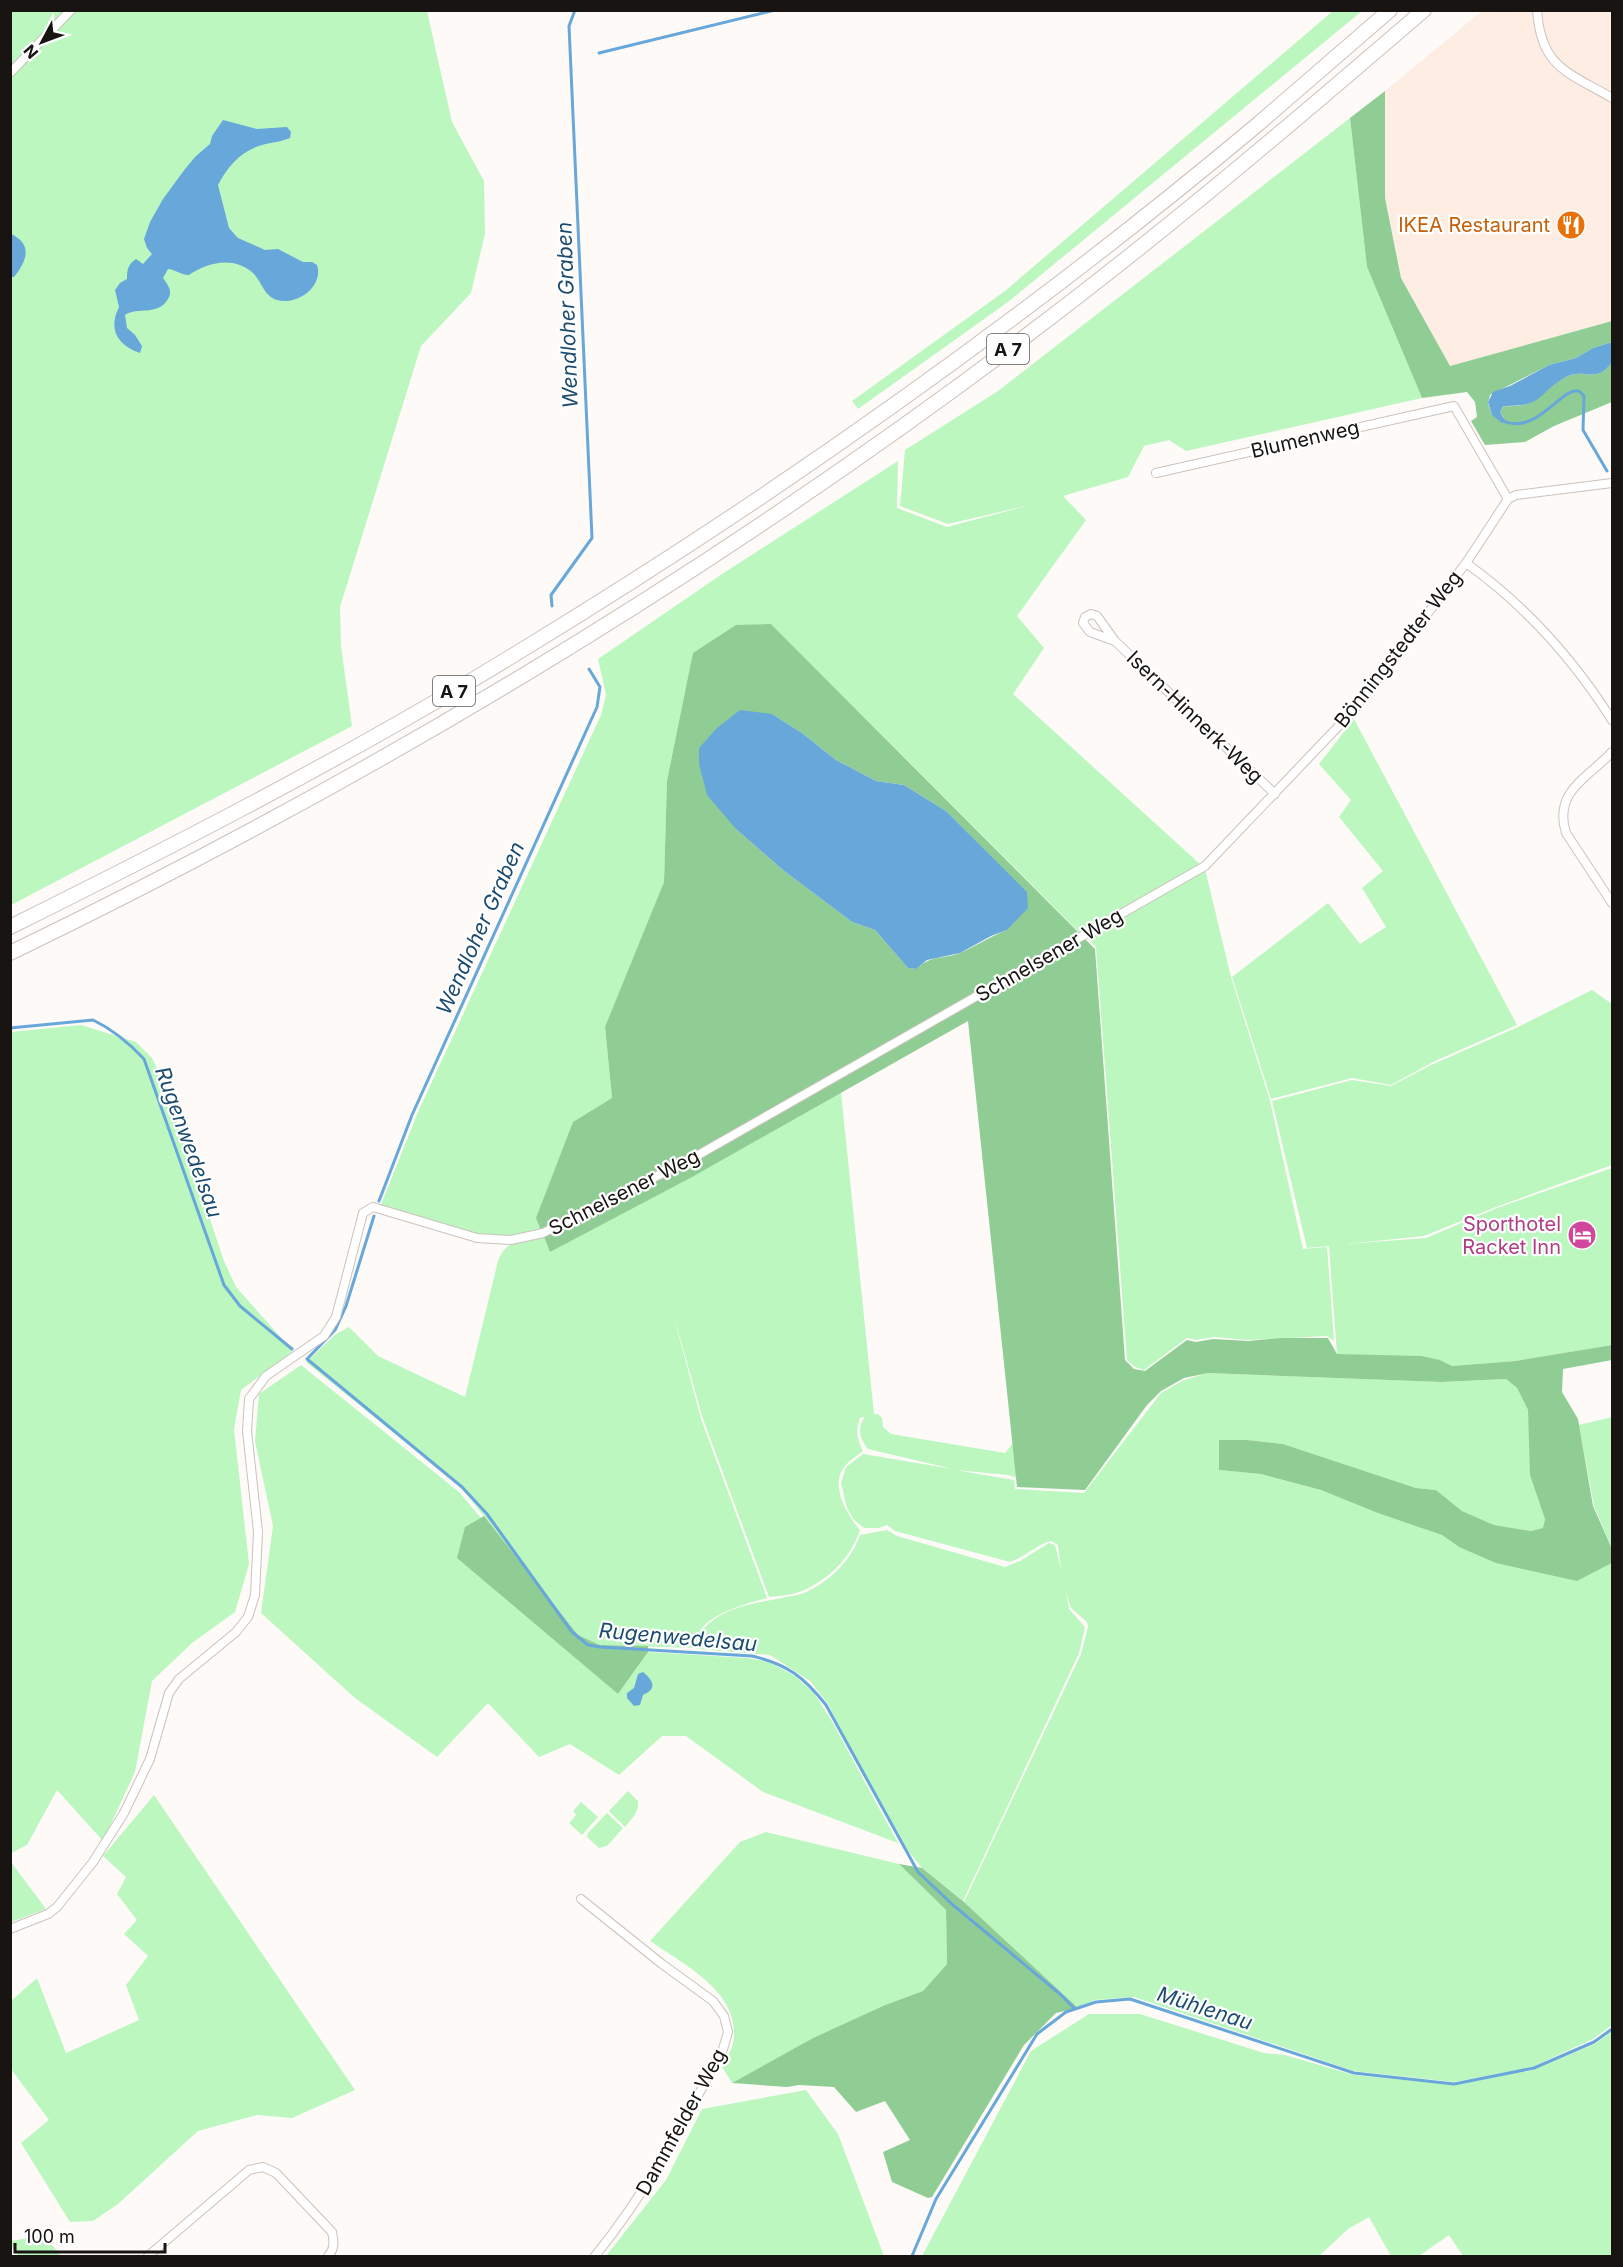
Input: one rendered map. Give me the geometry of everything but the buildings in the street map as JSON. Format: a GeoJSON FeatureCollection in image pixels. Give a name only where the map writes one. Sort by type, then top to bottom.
{"type":"FeatureCollection","features":[{"type":"Feature","properties":{"kind":"highway","name":"A 7"},"geometry":{"type":"LineString","coordinates":[[10,927],[195,834],[397,724],[571,620],[729,518],[919,386],[1071,272],[1256,125],[1390,10]]}},
{"type":"Feature","properties":{"kind":"highway","name":"A 7"},"geometry":{"type":"LineString","coordinates":[[10,953],[111,905],[410,744],[580,643],[703,564],[848,465],[1027,335],[1175,220],[1424,10]]}},
{"type":"Feature","properties":{"kind":"street"},"geometry":{"type":"LineString","coordinates":[[10,73],[71,10]]}},
{"type":"Feature","properties":{"kind":"street"},"geometry":{"type":"LineString","coordinates":[[1537,10],[1547,53],[1558,66],[1612,98]]}},
{"type":"Feature","properties":{"kind":"street","name":"Blumenweg"},"geometry":{"type":"LineString","coordinates":[[1156,472],[1454,406],[1508,499]]}},
{"type":"Feature","properties":{"kind":"street"},"geometry":{"type":"LineString","coordinates":[[1508,499],[1516,495],[1612,483]]}},
{"type":"Feature","properties":{"kind":"street","name":"Bönningstedter Weg"},"geometry":{"type":"LineString","coordinates":[[1205,866],[1354,710],[1466,562],[1508,499]]}},
{"type":"Feature","properties":{"kind":"street"},"geometry":{"type":"LineString","coordinates":[[1466,562],[1514,600],[1544,631],[1573,664],[1612,720]]}},
{"type":"Feature","properties":{"kind":"street","name":"Isern-Hinnerk-Weg"},"geometry":{"type":"LineString","coordinates":[[1115,641],[1275,794]]}},
{"type":"Feature","properties":{"kind":"street"},"geometry":{"type":"LineString","coordinates":[[1612,752],[1568,794],[1563,809],[1563,823],[1566,833],[1612,903]]}},
{"type":"Feature","properties":{"kind":"street","name":"Schnelsener Weg"},"geometry":{"type":"LineString","coordinates":[[10,1929],[48,1914],[57,1907],[93,1862],[124,1813],[150,1759],[168,1693],[179,1679],[236,1632],[248,1617],[255,1594],[258,1532],[247,1431],[249,1400],[266,1376],[324,1336],[336,1317],[363,1213],[373,1206],[477,1238],[512,1240],[543,1233],[693,1158],[1205,866]]}},
{"type":"Feature","properties":{"kind":"street","name":"Dammfelder Weg"},"geometry":{"type":"LineString","coordinates":[[581,1899],[662,1964],[713,2001],[724,2016],[728,2032],[723,2049],[655,2174],[625,2220],[595,2256]]}},
{"type":"Feature","properties":{"kind":"street"},"geometry":{"type":"LineString","coordinates":[[148,2256],[249,2170],[263,2167],[276,2173],[332,2232],[335,2242],[332,2253],[328,2256]]}},
{"type":"Feature","properties":{"kind":"shaded area"},"geometry":{"type":"Polygon","coordinates":[[[1482,11],[1612,11],[1612,321],[1450,366],[1401,278],[1385,198],[1385,91],[1482,11]]]}},
{"type":"Feature","properties":{"kind":"green space"},"geometry":{"type":"Polygon","coordinates":[[[1334,10],[1362,11],[1008,302],[858,409],[852,401],[1005,291],[1334,10]]]}},
{"type":"Feature","properties":{"kind":"green space"},"geometry":{"type":"Polygon","coordinates":[[[10,11],[427,11],[452,122],[484,181],[485,234],[471,293],[421,346],[340,607],[341,646],[352,726],[11,905],[10,11]]]}},
{"type":"Feature","properties":{"kind":"green space"},"geometry":{"type":"Polygon","coordinates":[[[1385,91],[1385,198],[1401,278],[1450,366],[1612,321],[1612,342],[1593,348],[1576,358],[1549,365],[1490,395],[1488,403],[1492,415],[1504,418],[1500,412],[1503,406],[1533,402],[1566,377],[1573,374],[1601,373],[1612,362],[1612,402],[1554,426],[1525,442],[1485,445],[1471,421],[1477,417],[1475,402],[1467,392],[1422,398],[1367,267],[1350,118],[1385,91]]]}},
{"type":"Feature","properties":{"kind":"green space"},"geometry":{"type":"Polygon","coordinates":[[[1350,118],[1367,267],[1422,398],[1186,451],[1169,440],[1144,446],[1128,477],[1063,496],[1086,520],[1017,616],[1044,648],[1013,694],[1201,865],[1082,935],[771,624],[667,781],[664,882],[605,1029],[612,1098],[573,1123],[541,1230],[512,1238],[477,1235],[380,1207],[418,1112],[601,715],[606,695],[598,659],[722,574],[898,461],[897,508],[947,527],[1030,505],[948,524],[900,506],[905,450],[998,391],[1350,118]]]}},
{"type":"Feature","properties":{"kind":"green space"},"geometry":{"type":"Polygon","coordinates":[[[771,624],[1095,949],[1125,1360],[1134,1369],[1145,1371],[1187,1340],[1196,1342],[1213,1339],[1248,1341],[1328,1338],[1337,1354],[1421,1356],[1440,1360],[1452,1366],[1515,1361],[1612,1345],[1612,1360],[1563,1369],[1562,1392],[1578,1419],[1593,1506],[1612,1549],[1612,1563],[1577,1581],[1496,1563],[1459,1547],[1442,1535],[1321,1490],[1261,1474],[1219,1470],[1219,1440],[1283,1444],[1416,1488],[1436,1490],[1462,1511],[1494,1525],[1531,1531],[1543,1528],[1545,1519],[1530,1475],[1528,1410],[1517,1388],[1506,1379],[1441,1382],[1208,1373],[1184,1378],[1161,1391],[1147,1405],[1085,1490],[1017,1487],[968,1021],[692,1177],[550,1252],[536,1218],[573,1122],[612,1098],[605,1027],[664,882],[667,781],[693,653],[736,625],[771,624]],[[772,714],[736,829],[783,870],[852,922],[875,930],[908,968],[916,969],[932,959],[960,953],[1007,930],[1027,893],[946,811],[904,785],[876,781],[836,760],[802,733],[772,714]]]}},
{"type":"Feature","properties":{"kind":"green space"},"geometry":{"type":"Polygon","coordinates":[[[1354,719],[1517,1025],[1435,1061],[1391,1085],[1352,1078],[1271,1099],[1232,977],[1328,903],[1360,944],[1386,927],[1362,888],[1383,871],[1339,817],[1351,800],[1319,764],[1354,719]]]}},
{"type":"Feature","properties":{"kind":"green space"},"geometry":{"type":"Polygon","coordinates":[[[1205,869],[1231,977],[1270,1101],[1303,1249],[1327,1247],[1334,1341],[1327,1336],[1248,1340],[1214,1337],[1196,1340],[1187,1338],[1144,1370],[1135,1367],[1127,1360],[1096,947],[1085,936],[1205,869]]]}},
{"type":"Feature","properties":{"kind":"green space"},"geometry":{"type":"Polygon","coordinates":[[[1592,990],[1612,1004],[1612,1165],[1496,1207],[1424,1236],[1346,1244],[1426,1238],[1497,1208],[1612,1168],[1612,1345],[1515,1361],[1452,1366],[1440,1360],[1337,1354],[1329,1246],[1307,1248],[1272,1101],[1352,1080],[1391,1086],[1592,990]]]}},
{"type":"Feature","properties":{"kind":"green space"},"geometry":{"type":"Polygon","coordinates":[[[81,1025],[136,1042],[152,1058],[164,1083],[224,1261],[236,1287],[293,1351],[241,1390],[234,1429],[249,1564],[235,1612],[192,1643],[152,1681],[135,1772],[103,1841],[57,1790],[27,1845],[11,1853],[10,1032],[81,1025]]]}},
{"type":"Feature","properties":{"kind":"green space"},"geometry":{"type":"Polygon","coordinates":[[[841,1092],[874,1414],[882,1418],[883,1427],[891,1434],[1005,1453],[1013,1443],[1017,1478],[1008,1475],[955,1470],[1014,1480],[1015,1489],[1084,1493],[1161,1393],[1184,1380],[1208,1373],[1441,1382],[1506,1379],[1517,1388],[1528,1410],[1530,1438],[1545,1519],[1544,1528],[1531,1531],[1494,1525],[1462,1511],[1436,1490],[1416,1488],[1283,1444],[1219,1440],[1220,1470],[1261,1474],[1321,1490],[1442,1535],[1459,1547],[1577,1581],[1612,1563],[1612,2025],[1593,2039],[1532,2067],[1454,2082],[1354,2071],[1134,1997],[1095,2000],[1078,2008],[964,1902],[1081,1654],[1088,1627],[1087,1622],[1071,1608],[1066,1592],[1069,1609],[1085,1627],[1079,1653],[963,1901],[922,1868],[909,1852],[828,1704],[810,1681],[770,1655],[697,1649],[702,1631],[718,1617],[739,1608],[801,1594],[822,1583],[845,1562],[860,1535],[887,1530],[897,1536],[1005,1567],[1020,1561],[1049,1543],[1055,1545],[1061,1569],[1058,1545],[1051,1541],[1010,1562],[895,1531],[887,1525],[879,1528],[864,1528],[854,1520],[847,1508],[841,1483],[846,1467],[863,1454],[953,1469],[868,1449],[860,1433],[865,1417],[860,1418],[857,1431],[863,1451],[845,1466],[839,1482],[839,1491],[845,1508],[860,1530],[851,1550],[830,1574],[812,1586],[798,1592],[769,1597],[703,1419],[672,1310],[701,1419],[767,1598],[729,1610],[710,1621],[699,1634],[696,1648],[600,1645],[578,1635],[460,1486],[306,1362],[336,1334],[349,1327],[378,1356],[465,1397],[498,1261],[506,1248],[516,1242],[543,1236],[550,1252],[841,1092]]]}},
{"type":"Feature","properties":{"kind":"green space"},"geometry":{"type":"Polygon","coordinates":[[[301,1365],[459,1492],[481,1518],[465,1527],[618,1694],[648,1652],[747,1658],[769,1662],[795,1676],[814,1693],[833,1723],[898,1843],[763,1792],[686,1736],[662,1736],[619,1775],[570,1744],[539,1757],[488,1703],[437,1757],[355,1698],[261,1613],[273,1526],[255,1441],[259,1394],[301,1365]]]}},
{"type":"Feature","properties":{"kind":"green space"},"geometry":{"type":"Polygon","coordinates":[[[1612,1417],[1612,1549],[1594,1506],[1579,1425],[1612,1417]]]}},
{"type":"Feature","properties":{"kind":"green space"},"geometry":{"type":"Polygon","coordinates":[[[484,1516],[578,1635],[600,1645],[648,1646],[648,1652],[618,1694],[457,1558],[465,1527],[484,1516]]]}},
{"type":"Feature","properties":{"kind":"green space"},"geometry":{"type":"Polygon","coordinates":[[[628,1791],[638,1801],[638,1805],[625,1827],[609,1811],[628,1791]]]}},
{"type":"Feature","properties":{"kind":"green space"},"geometry":{"type":"Polygon","coordinates":[[[154,1795],[355,2090],[292,2118],[257,2115],[198,2131],[118,2204],[93,2221],[70,2222],[21,2143],[49,2120],[11,2069],[11,2001],[37,1978],[66,2053],[139,2020],[126,1985],[148,1956],[124,1934],[137,1920],[117,1894],[126,1877],[103,1856],[154,1795]]]}},
{"type":"Feature","properties":{"kind":"green space"},"geometry":{"type":"Polygon","coordinates":[[[581,1802],[598,1817],[582,1835],[569,1823],[576,1815],[573,1811],[581,1802]]]}},
{"type":"Feature","properties":{"kind":"green space"},"geometry":{"type":"Polygon","coordinates":[[[607,1813],[623,1828],[607,1846],[599,1848],[587,1837],[607,1813]]]}},
{"type":"Feature","properties":{"kind":"green space"},"geometry":{"type":"Polygon","coordinates":[[[766,1832],[899,1864],[946,1910],[947,1964],[923,1991],[885,2005],[813,2038],[732,2083],[722,2067],[734,2041],[733,2020],[727,2005],[706,1980],[650,1941],[740,1842],[766,1832]]]}},
{"type":"Feature","properties":{"kind":"green space"},"geometry":{"type":"Polygon","coordinates":[[[11,1862],[46,1909],[10,1922],[11,1862]]]}},
{"type":"Feature","properties":{"kind":"green space"},"geometry":{"type":"Polygon","coordinates":[[[899,1864],[922,1868],[964,1902],[1078,2008],[1056,2013],[1024,2045],[932,2197],[928,2198],[892,2182],[883,2152],[910,2140],[885,2101],[856,2112],[834,2087],[799,2085],[787,2087],[732,2083],[813,2038],[885,2005],[923,1991],[947,1964],[946,1910],[899,1864]]]}},
{"type":"Feature","properties":{"kind":"green space"},"geometry":{"type":"Polygon","coordinates":[[[1089,2014],[1140,2014],[1264,2053],[1285,2055],[1354,2075],[1454,2085],[1533,2070],[1595,2044],[1612,2031],[1612,2256],[1463,2256],[1449,2235],[1419,2256],[1391,2256],[1369,2217],[1348,2229],[1319,2256],[922,2256],[1031,2051],[1089,2014]]]}},
{"type":"Feature","properties":{"kind":"green space"},"geometry":{"type":"Polygon","coordinates":[[[806,2090],[838,2134],[884,2256],[606,2256],[666,2180],[702,2109],[806,2090]]]}},
{"type":"Feature","properties":{"kind":"green space"},"geometry":{"type":"Polygon","coordinates":[[[44,2235],[61,2256],[19,2256],[11,2246],[11,2241],[44,2235]]]}},
{"type":"Feature","properties":{"kind":"water"},"geometry":{"type":"Polygon","coordinates":[[[223,120],[257,129],[287,127],[291,132],[290,138],[262,145],[241,155],[218,185],[229,228],[238,238],[265,250],[278,249],[303,262],[312,262],[317,265],[317,280],[307,293],[285,301],[277,300],[269,295],[253,273],[238,264],[213,264],[189,275],[168,269],[163,278],[170,293],[164,304],[153,310],[130,312],[125,315],[127,328],[142,346],[140,353],[132,350],[120,341],[115,329],[114,322],[119,307],[115,290],[127,279],[128,268],[133,261],[136,259],[143,264],[152,254],[144,239],[150,222],[163,199],[185,169],[210,144],[212,136],[223,120]]]}},
{"type":"Feature","properties":{"kind":"water"},"geometry":{"type":"Polygon","coordinates":[[[11,234],[23,243],[26,253],[14,277],[11,277],[11,234]]]}},
{"type":"Feature","properties":{"kind":"water"},"geometry":{"type":"Polygon","coordinates":[[[1612,342],[1612,362],[1601,373],[1573,374],[1556,383],[1533,402],[1517,406],[1503,406],[1500,412],[1506,422],[1502,423],[1492,415],[1488,402],[1493,392],[1510,386],[1549,365],[1576,358],[1593,348],[1612,342]]]}},
{"type":"Feature","properties":{"kind":"water"},"geometry":{"type":"Polygon","coordinates":[[[740,710],[772,714],[802,733],[836,760],[876,781],[904,785],[946,811],[1027,892],[1028,908],[1007,930],[960,953],[927,960],[916,969],[908,968],[875,930],[852,922],[783,870],[736,829],[707,795],[699,764],[699,748],[717,728],[740,710]]]}},
{"type":"Feature","properties":{"kind":"water"},"geometry":{"type":"Polygon","coordinates":[[[643,1672],[652,1682],[652,1687],[643,1695],[640,1705],[634,1706],[627,1698],[627,1693],[634,1688],[638,1674],[643,1672]]]}},
{"type":"Feature","properties":{"kind":"waterway","name":"Wendloher Graben"},"geometry":{"type":"LineString","coordinates":[[552,606],[551,595],[592,538],[569,26],[575,10]]}},
{"type":"Feature","properties":{"kind":"waterway"},"geometry":{"type":"LineString","coordinates":[[599,53],[775,10]]}},
{"type":"Feature","properties":{"kind":"waterway"},"geometry":{"type":"LineString","coordinates":[[1503,421],[1515,424],[1527,422],[1538,417],[1572,391],[1579,391],[1584,396],[1583,430],[1607,471]]}},
{"type":"Feature","properties":{"kind":"waterway","name":"Wendloher Graben"},"geometry":{"type":"LineString","coordinates":[[379,1201],[412,1115],[597,707],[600,687],[589,669]]}},
{"type":"Feature","properties":{"kind":"waterway","name":"Rugenwedelsau"},"geometry":{"type":"LineString","coordinates":[[10,1028],[93,1020],[120,1037],[144,1059],[224,1285],[240,1306],[292,1349]]}},
{"type":"Feature","properties":{"kind":"waterway","name":"Rugenwedelsau"},"geometry":{"type":"LineString","coordinates":[[374,1216],[346,1306],[335,1330],[307,1359],[462,1487],[487,1514],[572,1632],[588,1645],[752,1656],[775,1663],[802,1679],[826,1705],[918,1872],[953,1905],[1075,2009]]}},
{"type":"Feature","properties":{"kind":"waterway","name":"Mühlenau"},"geometry":{"type":"LineString","coordinates":[[912,2256],[936,2199],[1037,2034],[1066,2012],[1096,2002],[1130,1999],[1354,2073],[1454,2084],[1534,2068],[1594,2042],[1612,2029]]}},
{"type":"Feature","properties":{"kind":"place","name":"IKEA Restaurant"},"geometry":{"type":"Point","coordinates":[1571,225]}},
{"type":"Feature","properties":{"kind":"place","name":"Sporthotel Racket Inn"},"geometry":{"type":"Point","coordinates":[1582,1235]}}]}
